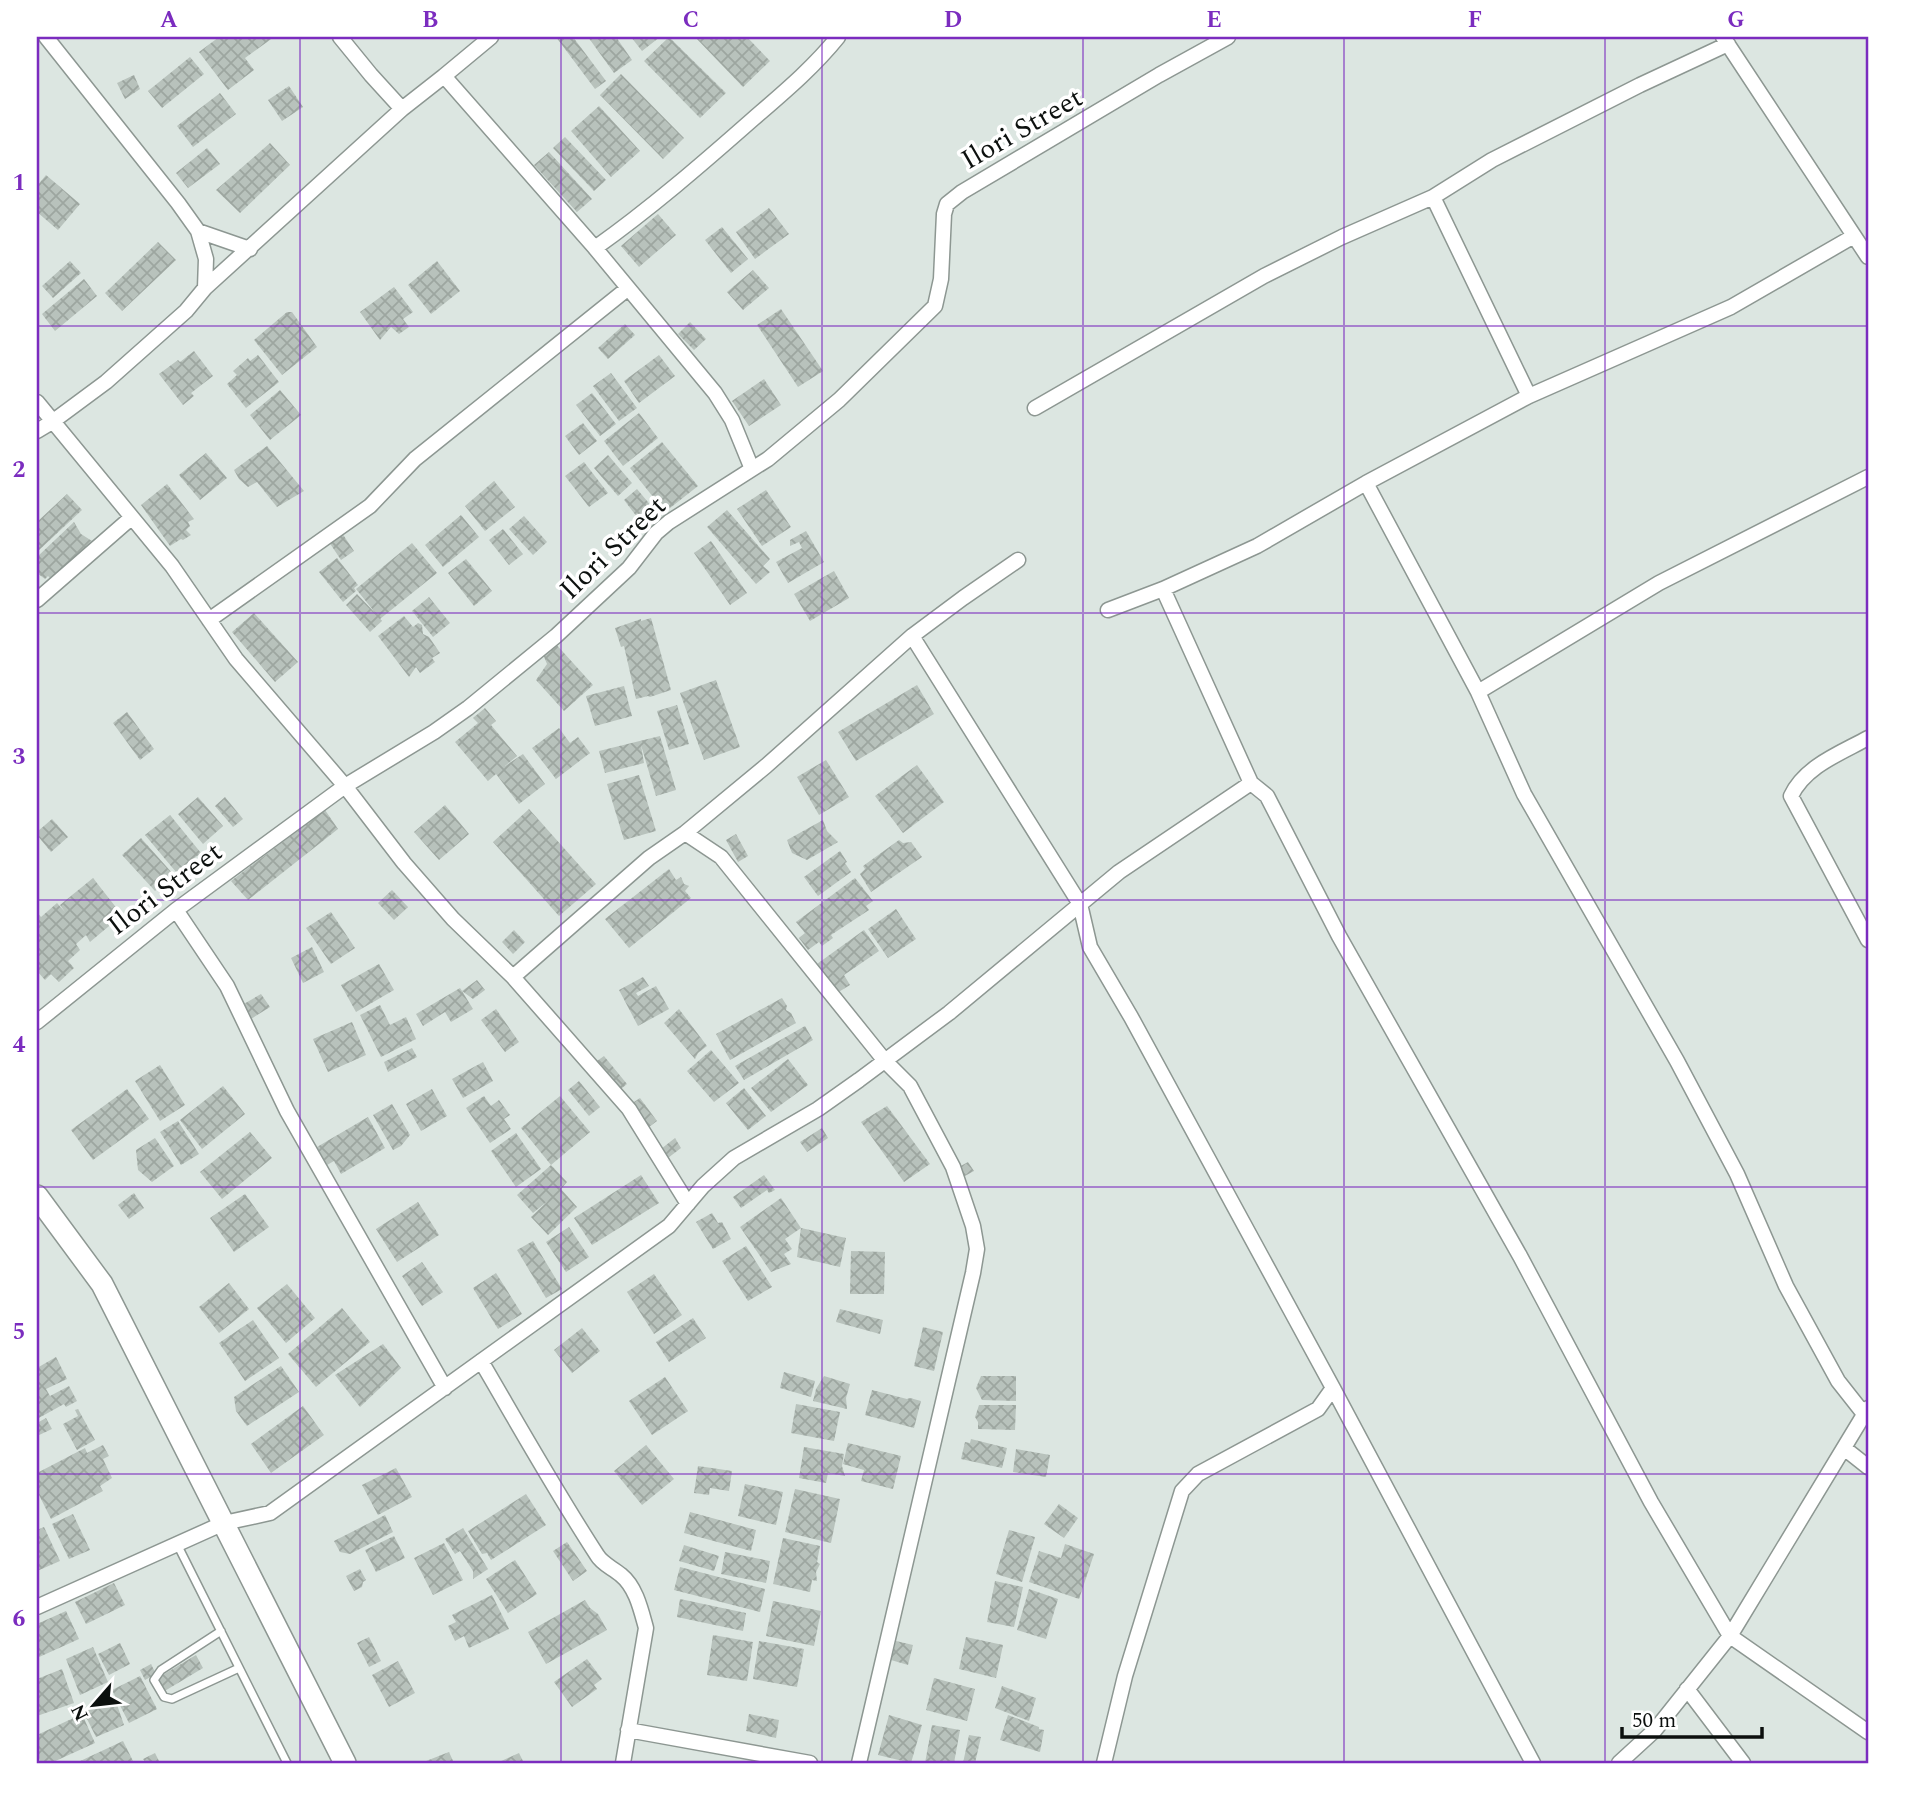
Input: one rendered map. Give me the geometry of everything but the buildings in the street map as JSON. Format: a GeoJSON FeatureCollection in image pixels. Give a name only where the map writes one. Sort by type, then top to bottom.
{"type":"FeatureCollection","features":[{"type":"Feature","properties":{"kind":"main road"},"geometry":{"type":"LineString","coordinates":[[37,1196],[102,1284],[345,1763]]}},
{"type":"Feature","properties":{"kind":"street"},"geometry":{"type":"LineString","coordinates":[[46,37],[198,231],[206,259],[205,288]]}},
{"type":"Feature","properties":{"kind":"street"},"geometry":{"type":"LineString","coordinates":[[340,37],[402,109]]}},
{"type":"Feature","properties":{"kind":"street"},"geometry":{"type":"LineString","coordinates":[[37,431],[124,367],[157,334],[186,311],[205,288],[402,109],[491,37]]}},
{"type":"Feature","properties":{"kind":"street"},"geometry":{"type":"LineString","coordinates":[[595,248],[723,146],[818,61],[838,37]]}},
{"type":"Feature","properties":{"kind":"street","name":"Ilori Street"},"geometry":{"type":"LineString","coordinates":[[37,1022],[176,910],[345,786],[468,708],[556,636],[629,568],[662,528],[768,459],[839,400],[935,306],[941,279],[944,214],[947,204],[974,185],[1159,75],[1228,37]]}},
{"type":"Feature","properties":{"kind":"street"},"geometry":{"type":"LineString","coordinates":[[1035,408],[1264,276],[1342,237],[1433,197],[1492,160],[1726,41],[1868,257]]}},
{"type":"Feature","properties":{"kind":"street"},"geometry":{"type":"LineString","coordinates":[[444,76],[595,248],[716,393],[732,420],[752,469]]}},
{"type":"Feature","properties":{"kind":"street"},"geometry":{"type":"LineString","coordinates":[[1433,197],[1529,396]]}},
{"type":"Feature","properties":{"kind":"street"},"geometry":{"type":"LineString","coordinates":[[198,231],[250,249]]}},
{"type":"Feature","properties":{"kind":"street"},"geometry":{"type":"LineString","coordinates":[[1108,610],[1163,589],[1257,546],[1366,483],[1529,396],[1731,307],[1854,236]]}},
{"type":"Feature","properties":{"kind":"street"},"geometry":{"type":"LineString","coordinates":[[209,620],[370,506],[415,459],[627,289]]}},
{"type":"Feature","properties":{"kind":"street"},"geometry":{"type":"LineString","coordinates":[[37,401],[172,566],[250,677],[286,715],[345,786],[404,863],[436,900],[513,977],[629,1110],[688,1204]]}},
{"type":"Feature","properties":{"kind":"street"},"geometry":{"type":"LineString","coordinates":[[1478,692],[1659,583],[1868,477]]}},
{"type":"Feature","properties":{"kind":"street"},"geometry":{"type":"LineString","coordinates":[[1366,483],[1478,692],[1524,794],[1677,1061],[1737,1174],[1786,1286],[1838,1381],[1867,1411],[1730,1636],[1655,1730],[1619,1763]]}},
{"type":"Feature","properties":{"kind":"street"},"geometry":{"type":"LineString","coordinates":[[37,600],[131,518]]}},
{"type":"Feature","properties":{"kind":"street"},"geometry":{"type":"LineString","coordinates":[[513,977],[649,858],[685,833],[776,757],[912,636],[1018,560]]}},
{"type":"Feature","properties":{"kind":"street"},"geometry":{"type":"LineString","coordinates":[[1163,589],[1251,783],[1267,796],[1339,936],[1520,1256],[1651,1502],[1730,1636],[1868,1732]]}},
{"type":"Feature","properties":{"kind":"street"},"geometry":{"type":"LineString","coordinates":[[912,636],[1080,904],[1090,947],[1131,1017],[1349,1417],[1533,1763]]}},
{"type":"Feature","properties":{"kind":"street"},"geometry":{"type":"LineString","coordinates":[[1868,737],[1807,773],[1791,796],[1868,940]]}},
{"type":"Feature","properties":{"kind":"street"},"geometry":{"type":"LineString","coordinates":[[37,1607],[224,1523],[270,1513],[669,1226],[702,1186],[734,1158],[818,1109],[885,1061],[949,1013],[1119,872],[1251,783]]}},
{"type":"Feature","properties":{"kind":"street"},"geometry":{"type":"LineString","coordinates":[[685,833],[721,857],[885,1061],[910,1086],[953,1167],[973,1226],[976,1249],[973,1273],[861,1763]]}},
{"type":"Feature","properties":{"kind":"street"},"geometry":{"type":"LineString","coordinates":[[176,910],[227,986],[287,1111],[445,1388]]}},
{"type":"Feature","properties":{"kind":"street"},"geometry":{"type":"LineString","coordinates":[[481,1361],[599,1559],[624,1577],[634,1594],[646,1628],[623,1763]]}},
{"type":"Feature","properties":{"kind":"street"},"geometry":{"type":"LineString","coordinates":[[1104,1763],[1125,1676],[1182,1491],[1198,1474],[1318,1409],[1333,1388]]}},
{"type":"Feature","properties":{"kind":"street"},"geometry":{"type":"LineString","coordinates":[[1318,1409],[1349,1417]]}},
{"type":"Feature","properties":{"kind":"street"},"geometry":{"type":"LineString","coordinates":[[1844,1448],[1868,1467]]}},
{"type":"Feature","properties":{"kind":"street"},"geometry":{"type":"LineString","coordinates":[[1687,1689],[1743,1763]]}},
{"type":"Feature","properties":{"kind":"street"},"geometry":{"type":"LineString","coordinates":[[628,1730],[810,1763]]}},
{"type":"Feature","properties":{"kind":"lane"},"geometry":{"type":"LineString","coordinates":[[177,1544],[287,1763]]}},
{"type":"Feature","properties":{"kind":"lane"},"geometry":{"type":"LineString","coordinates":[[221,1631],[160,1670],[155,1680],[164,1697],[172,1699],[239,1668]]}}]}
